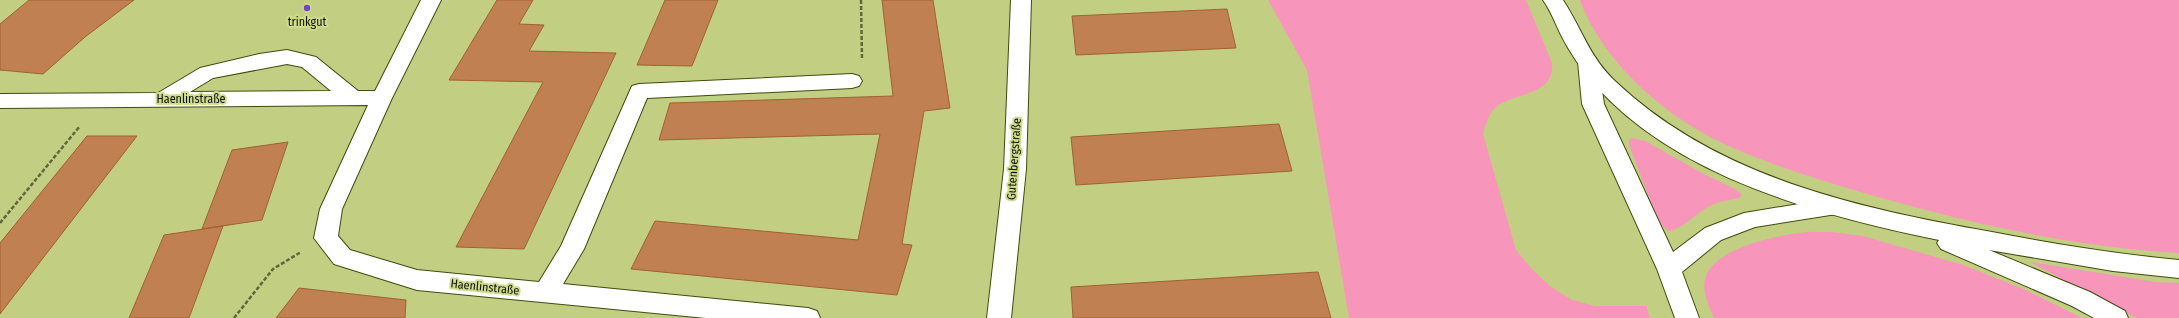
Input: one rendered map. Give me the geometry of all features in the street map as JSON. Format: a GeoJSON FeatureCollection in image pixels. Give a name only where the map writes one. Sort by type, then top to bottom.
{"type":"FeatureCollection","features":[{"type":"Feature","properties":{"kind":"main road"},"geometry":{"type":"LineString","coordinates":[[326,238],[331,209],[382,98],[431,0]]}},
{"type":"Feature","properties":{"kind":"main road","name":"Gutenbergstraße"},"geometry":{"type":"LineString","coordinates":[[999,318],[1015,169],[1021,0]]}},
{"type":"Feature","properties":{"kind":"main road"},"geometry":{"type":"LineString","coordinates":[[1557,2],[1566,26],[1588,62],[1608,86],[1634,109],[1692,148],[1731,169],[1835,207],[1913,228],[2130,265],[2179,269]]}},
{"type":"Feature","properties":{"kind":"main road"},"geometry":{"type":"LineString","coordinates":[[164,99],[207,73],[252,62],[287,57],[309,62],[353,98]]}},
{"type":"Feature","properties":{"kind":"main road"},"geometry":{"type":"LineString","coordinates":[[1588,62],[1593,104],[1669,269],[1687,318]]}},
{"type":"Feature","properties":{"kind":"main road"},"geometry":{"type":"LineString","coordinates":[[545,293],[572,249],[639,91],[852,81]]}},
{"type":"Feature","properties":{"kind":"main road","name":"Haenlinstraße"},"geometry":{"type":"LineString","coordinates":[[0,101],[382,98]]}},
{"type":"Feature","properties":{"kind":"main road"},"geometry":{"type":"LineString","coordinates":[[1669,269],[1713,234],[1752,219],[1835,207]]}},
{"type":"Feature","properties":{"kind":"main road"},"geometry":{"type":"LineString","coordinates":[[1913,228],[2032,278],[2116,318]]}},
{"type":"Feature","properties":{"kind":"main road","name":"Haenlinstraße"},"geometry":{"type":"LineString","coordinates":[[326,238],[342,257],[417,280],[808,318]]}},
{"type":"Feature","properties":{"kind":"path"},"geometry":{"type":"LineString","coordinates":[[852,81],[862,79],[861,0]]}},
{"type":"Feature","properties":{"kind":"path"},"geometry":{"type":"LineString","coordinates":[[0,223],[103,99]]}},
{"type":"Feature","properties":{"kind":"path"},"geometry":{"type":"LineString","coordinates":[[234,318],[273,269],[326,238]]}},
{"type":"Feature","properties":{"kind":"shaded area"},"geometry":{"type":"Polygon","coordinates":[[[1268,0],[1526,0],[1552,63],[1551,74],[1547,82],[1540,88],[1503,103],[1495,108],[1486,123],[1483,134],[1516,250],[1531,268],[1550,286],[1572,300],[1595,306],[1646,306],[1650,318],[1349,318],[1307,70],[1268,0]]]}},
{"type":"Feature","properties":{"kind":"shaded area"},"geometry":{"type":"Polygon","coordinates":[[[1580,0],[2179,0],[2179,253],[2104,246],[2030,234],[1957,218],[1821,180],[1738,150],[1697,130],[1676,116],[1655,100],[1636,82],[1618,63],[1603,43],[1590,22],[1580,0]]]}},
{"type":"Feature","properties":{"kind":"shaded area"},"geometry":{"type":"Polygon","coordinates":[[[1632,138],[1645,141],[1702,173],[1735,189],[1742,195],[1739,198],[1717,203],[1708,207],[1685,224],[1674,230],[1668,231],[1658,221],[1629,145],[1629,140],[1632,138]]]}},
{"type":"Feature","properties":{"kind":"shaded area"},"geometry":{"type":"Polygon","coordinates":[[[1802,232],[1832,232],[1863,236],[1963,265],[2026,290],[2082,318],[1714,318],[1706,299],[1704,284],[1710,269],[1719,260],[1731,252],[1759,241],[1802,232]]]}},
{"type":"Feature","properties":{"kind":"shaded area"},"geometry":{"type":"Polygon","coordinates":[[[2030,262],[2156,282],[2179,283],[2179,318],[2136,318],[2030,262]]]}},
{"type":"Feature","properties":{"kind":"building"},"geometry":{"type":"Polygon","coordinates":[[[29,0],[134,0],[85,37],[43,74],[0,70],[0,24],[29,0]]]}},
{"type":"Feature","properties":{"kind":"building"},"geometry":{"type":"Polygon","coordinates":[[[497,0],[533,0],[519,24],[544,25],[529,51],[616,53],[524,249],[456,247],[543,82],[449,80],[497,0]]]}},
{"type":"Feature","properties":{"kind":"building"},"geometry":{"type":"Polygon","coordinates":[[[665,0],[718,0],[692,66],[637,65],[665,0]]]}},
{"type":"Feature","properties":{"kind":"building"},"geometry":{"type":"Polygon","coordinates":[[[882,0],[933,0],[950,108],[924,111],[902,244],[912,245],[897,295],[631,269],[655,221],[858,240],[880,134],[659,140],[670,103],[893,96],[882,0]]]}},
{"type":"Feature","properties":{"kind":"building"},"geometry":{"type":"Polygon","coordinates":[[[1227,9],[1236,48],[1076,55],[1072,16],[1227,9]]]}},
{"type":"Feature","properties":{"kind":"building"},"geometry":{"type":"Polygon","coordinates":[[[1279,124],[1292,171],[1076,185],[1071,137],[1279,124]]]}},
{"type":"Feature","properties":{"kind":"building"},"geometry":{"type":"Polygon","coordinates":[[[87,136],[137,136],[0,314],[0,243],[87,136]]]}},
{"type":"Feature","properties":{"kind":"building"},"geometry":{"type":"Polygon","coordinates":[[[288,142],[262,220],[202,229],[232,150],[288,142]]]}},
{"type":"Feature","properties":{"kind":"building"},"geometry":{"type":"Polygon","coordinates":[[[223,226],[189,318],[129,318],[164,235],[223,226]]]}},
{"type":"Feature","properties":{"kind":"building"},"geometry":{"type":"Polygon","coordinates":[[[1318,272],[1331,318],[1073,318],[1071,287],[1318,272]]]}},
{"type":"Feature","properties":{"kind":"building"},"geometry":{"type":"Polygon","coordinates":[[[299,288],[406,300],[405,318],[276,318],[299,288]]]}},
{"type":"Feature","properties":{"kind":"place","name":"trinkgut"},"geometry":{"type":"Point","coordinates":[307,8]}}]}
